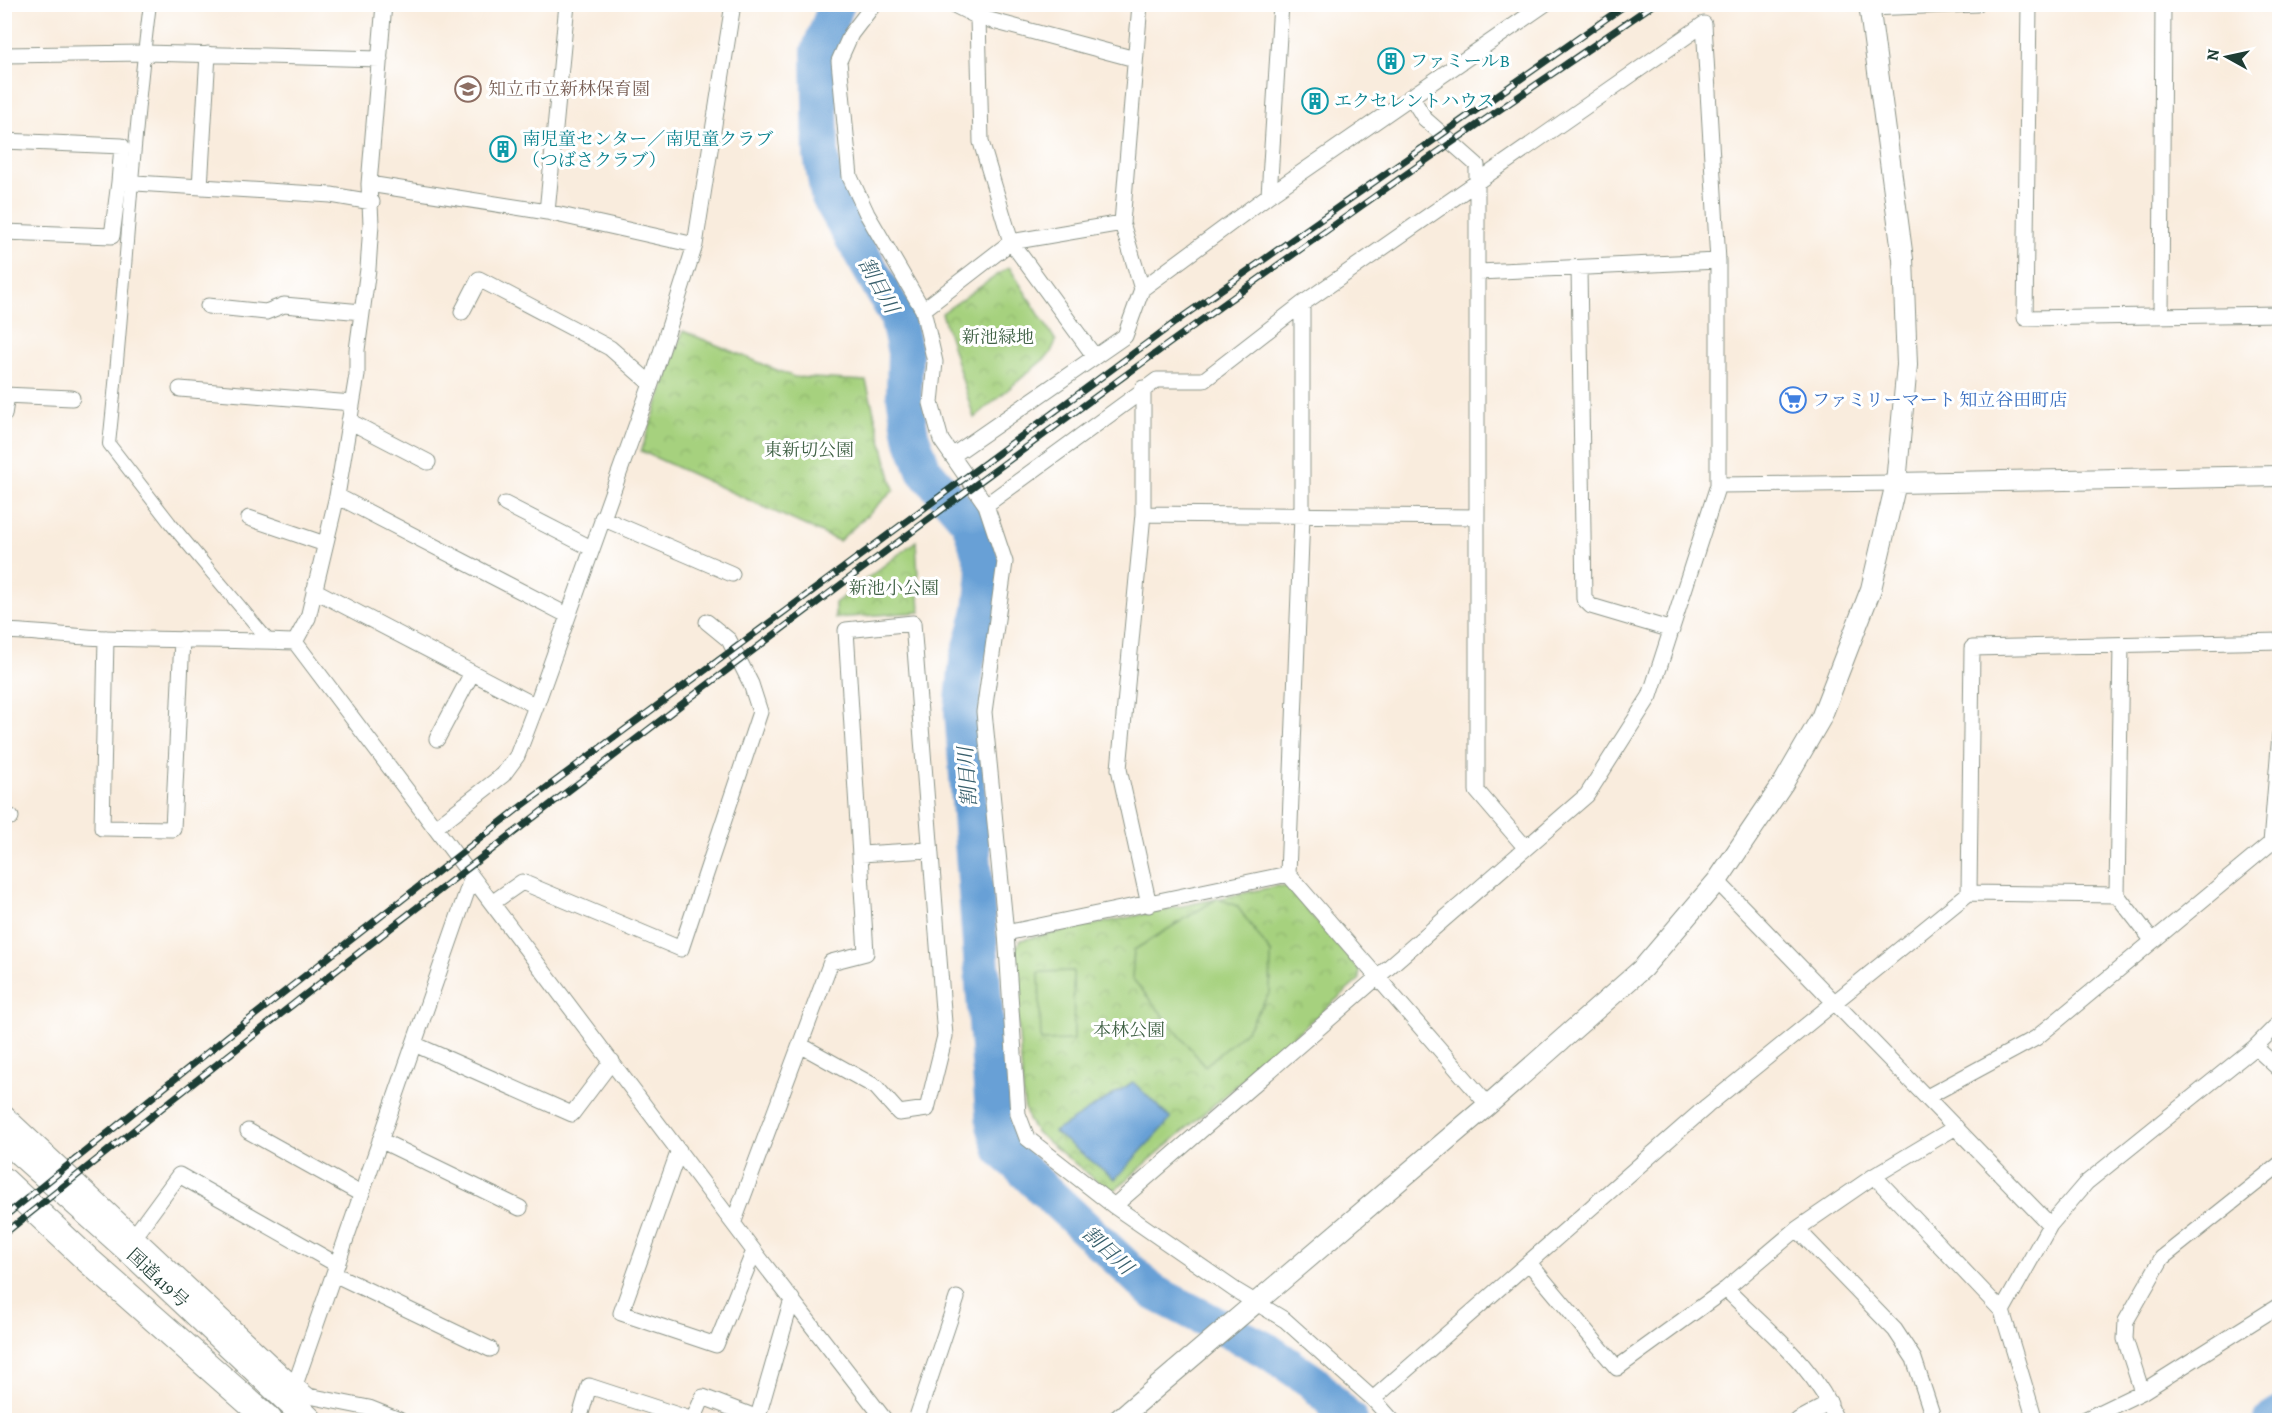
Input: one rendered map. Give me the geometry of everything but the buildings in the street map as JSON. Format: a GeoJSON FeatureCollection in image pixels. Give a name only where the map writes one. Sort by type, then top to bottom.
{"type":"FeatureCollection","features":[{"type":"Feature","properties":{"kind":"highway","name":"国道419号"},"geometry":{"type":"LineString","coordinates":[[4,1138],[137,1257],[309,1420]]}},
{"type":"Feature","properties":{"kind":"highway","name":"国道419号"},"geometry":{"type":"LineString","coordinates":[[4,1181],[89,1261],[269,1420]]}},
{"type":"Feature","properties":{"kind":"highway","name":"国道419号"},"geometry":{"type":"LineString","coordinates":[[4,1193],[89,1261]]}},
{"type":"Feature","properties":{"kind":"street"},"geometry":{"type":"LineString","coordinates":[[150,4],[126,183],[109,444],[170,523],[269,641]]}},
{"type":"Feature","properties":{"kind":"street"},"geometry":{"type":"LineString","coordinates":[[295,642],[308,618],[336,496],[352,403],[368,269],[372,201],[369,184],[384,4]]}},
{"type":"Feature","properties":{"kind":"street"},"geometry":{"type":"LineString","coordinates":[[547,212],[567,4]]}},
{"type":"Feature","properties":{"kind":"street"},"geometry":{"type":"LineString","coordinates":[[436,827],[503,774],[517,756],[536,706],[651,384],[695,244],[733,4]]}},
{"type":"Feature","properties":{"kind":"street"},"geometry":{"type":"LineString","coordinates":[[874,4],[851,34],[839,62],[850,177],[867,214],[924,310],[935,362],[931,403],[941,440],[986,505],[1005,562],[984,712],[1006,933],[1018,1114],[1027,1138],[1114,1206],[1253,1307],[1286,1320],[1373,1399],[1392,1420]]}},
{"type":"Feature","properties":{"kind":"street"},"geometry":{"type":"LineString","coordinates":[[952,4],[978,17],[1135,59]]}},
{"type":"Feature","properties":{"kind":"street"},"geometry":{"type":"LineString","coordinates":[[1140,4],[1122,223],[1142,289]]}},
{"type":"Feature","properties":{"kind":"street"},"geometry":{"type":"LineString","coordinates":[[1269,195],[1281,4]]}},
{"type":"Feature","properties":{"kind":"street"},"geometry":{"type":"LineString","coordinates":[[952,456],[1125,336],[1142,289],[1269,195],[1545,4]]}},
{"type":"Feature","properties":{"kind":"street"},"geometry":{"type":"LineString","coordinates":[[1118,1420],[1488,1105],[1643,968],[1717,881],[1784,782],[1821,718],[1871,590],[1896,483],[1907,365],[1903,260],[1869,6],[1977,4]]}},
{"type":"Feature","properties":{"kind":"street"},"geometry":{"type":"LineString","coordinates":[[2029,4],[2025,318],[2280,314]]}},
{"type":"Feature","properties":{"kind":"street"},"geometry":{"type":"LineString","coordinates":[[2161,316],[2163,4]]}},
{"type":"Feature","properties":{"kind":"street"},"geometry":{"type":"LineString","coordinates":[[978,17],[981,142],[1011,242],[1095,357]]}},
{"type":"Feature","properties":{"kind":"street"},"geometry":{"type":"LineString","coordinates":[[986,505],[1143,388],[1157,380],[1204,380],[1302,304],[1704,24],[1718,261],[1718,484],[1650,696],[1587,795],[1114,1206]]}},
{"type":"Feature","properties":{"kind":"street"},"geometry":{"type":"LineString","coordinates":[[4,55],[144,53],[380,58]]}},
{"type":"Feature","properties":{"kind":"street"},"geometry":{"type":"LineString","coordinates":[[200,187],[208,54]]}},
{"type":"Feature","properties":{"kind":"street"},"geometry":{"type":"LineString","coordinates":[[1412,98],[1425,119],[1477,165],[1479,272],[1476,790],[1526,847]]}},
{"type":"Feature","properties":{"kind":"street"},"geometry":{"type":"LineString","coordinates":[[4,141],[122,146],[126,183],[112,236],[4,232]]}},
{"type":"Feature","properties":{"kind":"street"},"geometry":{"type":"LineString","coordinates":[[126,183],[331,195],[372,201]]}},
{"type":"Feature","properties":{"kind":"street"},"geometry":{"type":"LineString","coordinates":[[369,184],[547,212],[695,244]]}},
{"type":"Feature","properties":{"kind":"street"},"geometry":{"type":"LineString","coordinates":[[924,310],[1011,242],[1122,223]]}},
{"type":"Feature","properties":{"kind":"street"},"geometry":{"type":"LineString","coordinates":[[1479,272],[1718,261]]}},
{"type":"Feature","properties":{"kind":"street"},"geometry":{"type":"LineString","coordinates":[[1579,268],[1584,599],[1591,606],[1672,630]]}},
{"type":"Feature","properties":{"kind":"street"},"geometry":{"type":"LineString","coordinates":[[462,312],[479,279],[610,348],[651,384]]}},
{"type":"Feature","properties":{"kind":"street"},"geometry":{"type":"LineString","coordinates":[[1302,304],[1302,516],[1288,874],[1488,1105]]}},
{"type":"Feature","properties":{"kind":"street"},"geometry":{"type":"LineString","coordinates":[[208,306],[266,312],[284,305],[362,312]]}},
{"type":"Feature","properties":{"kind":"street"},"geometry":{"type":"LineString","coordinates":[[1143,388],[1143,514],[1119,769],[1149,904]]}},
{"type":"Feature","properties":{"kind":"street"},"geometry":{"type":"LineString","coordinates":[[180,389],[352,403]]}},
{"type":"Feature","properties":{"kind":"street"},"geometry":{"type":"LineString","coordinates":[[4,414],[6,395],[72,398]]}},
{"type":"Feature","properties":{"kind":"street"},"geometry":{"type":"LineString","coordinates":[[349,421],[428,462]]}},
{"type":"Feature","properties":{"kind":"street"},"geometry":{"type":"LineString","coordinates":[[1718,484],[2280,476]]}},
{"type":"Feature","properties":{"kind":"street"},"geometry":{"type":"LineString","coordinates":[[336,496],[567,615]]}},
{"type":"Feature","properties":{"kind":"street"},"geometry":{"type":"LineString","coordinates":[[505,504],[591,548]]}},
{"type":"Feature","properties":{"kind":"street"},"geometry":{"type":"LineString","coordinates":[[1143,514],[1477,517]]}},
{"type":"Feature","properties":{"kind":"street"},"geometry":{"type":"LineString","coordinates":[[249,518],[325,544]]}},
{"type":"Feature","properties":{"kind":"street"},"geometry":{"type":"LineString","coordinates":[[602,518],[732,574]]}},
{"type":"Feature","properties":{"kind":"street"},"geometry":{"type":"LineString","coordinates":[[314,590],[536,706]]}},
{"type":"Feature","properties":{"kind":"street"},"geometry":{"type":"LineString","coordinates":[[492,903],[522,882],[681,950],[760,712],[751,684],[729,640],[706,622]]}},
{"type":"Feature","properties":{"kind":"street"},"geometry":{"type":"LineString","coordinates":[[734,1221],[802,1046],[831,962],[866,952],[846,630],[913,623],[945,1036],[927,1109],[899,1113],[876,1087],[802,1046]]}},
{"type":"Feature","properties":{"kind":"street"},"geometry":{"type":"LineString","coordinates":[[4,631],[51,632],[60,636],[106,638],[295,642]]}},
{"type":"Feature","properties":{"kind":"street"},"geometry":{"type":"LineString","coordinates":[[106,638],[102,828],[173,829],[182,639]]}},
{"type":"Feature","properties":{"kind":"street"},"geometry":{"type":"LineString","coordinates":[[1969,893],[1972,648],[2280,641]]}},
{"type":"Feature","properties":{"kind":"street"},"geometry":{"type":"LineString","coordinates":[[295,642],[734,1221],[754,1251],[885,1420]]}},
{"type":"Feature","properties":{"kind":"street"},"geometry":{"type":"LineString","coordinates":[[2121,645],[2117,896],[2152,940]]}},
{"type":"Feature","properties":{"kind":"street"},"geometry":{"type":"LineString","coordinates":[[437,739],[472,673]]}},
{"type":"Feature","properties":{"kind":"street"},"geometry":{"type":"LineString","coordinates":[[1927,1097],[2036,1038],[2271,843],[2280,734]]}},
{"type":"Feature","properties":{"kind":"street"},"geometry":{"type":"LineString","coordinates":[[861,854],[929,850]]}},
{"type":"Feature","properties":{"kind":"street"},"geometry":{"type":"LineString","coordinates":[[1006,933],[1288,874]]}},
{"type":"Feature","properties":{"kind":"street"},"geometry":{"type":"LineString","coordinates":[[294,1385],[472,878]]}},
{"type":"Feature","properties":{"kind":"street"},"geometry":{"type":"LineString","coordinates":[[1717,881],[2050,1226]]}},
{"type":"Feature","properties":{"kind":"street"},"geometry":{"type":"LineString","coordinates":[[1373,1399],[1707,1107],[1969,893],[2117,896]]}},
{"type":"Feature","properties":{"kind":"street"},"geometry":{"type":"LineString","coordinates":[[2002,1311],[2050,1226],[2086,1183],[2255,1047],[2280,1022]]}},
{"type":"Feature","properties":{"kind":"street"},"geometry":{"type":"LineString","coordinates":[[414,1044],[572,1114],[612,1061]]}},
{"type":"Feature","properties":{"kind":"street"},"geometry":{"type":"LineString","coordinates":[[2255,1047],[2280,1070]]}},
{"type":"Feature","properties":{"kind":"street"},"geometry":{"type":"LineString","coordinates":[[4,1112],[294,1385],[309,1396],[369,1408],[399,1420]]}},
{"type":"Feature","properties":{"kind":"street"},"geometry":{"type":"LineString","coordinates":[[1530,1264],[1617,1368],[1726,1289],[1797,1229],[1874,1176],[1956,1127]]}},
{"type":"Feature","properties":{"kind":"street"},"geometry":{"type":"LineString","coordinates":[[248,1131],[362,1194]]}},
{"type":"Feature","properties":{"kind":"street"},"geometry":{"type":"LineString","coordinates":[[380,1140],[520,1208]]}},
{"type":"Feature","properties":{"kind":"street"},"geometry":{"type":"LineString","coordinates":[[680,1150],[621,1313],[717,1345],[754,1251]]}},
{"type":"Feature","properties":{"kind":"street"},"geometry":{"type":"LineString","coordinates":[[2142,1392],[2125,1339],[2126,1321],[2162,1258],[2280,1164]]}},
{"type":"Feature","properties":{"kind":"street"},"geometry":{"type":"LineString","coordinates":[[135,1235],[178,1175],[335,1269],[490,1349]]}},
{"type":"Feature","properties":{"kind":"street"},"geometry":{"type":"LineString","coordinates":[[1874,1176],[2002,1311],[2035,1420]]}},
{"type":"Feature","properties":{"kind":"street"},"geometry":{"type":"LineString","coordinates":[[1797,1229],[1895,1330],[1914,1359],[1934,1420]]}},
{"type":"Feature","properties":{"kind":"street"},"geometry":{"type":"LineString","coordinates":[[1726,1289],[1812,1376],[1830,1403],[1836,1420]]}},
{"type":"Feature","properties":{"kind":"street"},"geometry":{"type":"LineString","coordinates":[[916,1420],[957,1298]]}},
{"type":"Feature","properties":{"kind":"street"},"geometry":{"type":"LineString","coordinates":[[579,1420],[589,1386],[693,1420],[703,1397],[758,1419],[792,1299]]}},
{"type":"Feature","properties":{"kind":"street"},"geometry":{"type":"LineString","coordinates":[[2084,1420],[2142,1392],[2280,1305]]}},
{"type":"Feature","properties":{"kind":"street"},"geometry":{"type":"LineString","coordinates":[[1798,1420],[1830,1403]]}},
{"type":"Feature","properties":{"kind":"green space","name":"新池緑地"},"geometry":{"type":"Polygon","coordinates":[[[1009,267],[1056,341],[1050,354],[974,418],[942,313],[1009,267]]]}},
{"type":"Feature","properties":{"kind":"green space","name":"東新切公園"},"geometry":{"type":"Polygon","coordinates":[[[683,331],[794,377],[866,381],[894,490],[839,541],[641,451],[683,331]]]}},
{"type":"Feature","properties":{"kind":"green space","name":"新池小公園"},"geometry":{"type":"Polygon","coordinates":[[[916,541],[920,612],[835,618],[835,603],[916,541]]]}},
{"type":"Feature","properties":{"kind":"green space","name":"本林公園"},"geometry":{"type":"Polygon","coordinates":[[[1277,886],[1287,887],[1359,970],[1359,980],[1116,1189],[1109,1191],[1036,1132],[1028,1120],[1024,1105],[1013,951],[1021,940],[1277,886]]]}},
{"type":"Feature","properties":{"kind":"green space"},"geometry":{"type":"Polygon","coordinates":[[[1218,898],[1237,906],[1271,953],[1270,992],[1247,1030],[1205,1066],[1132,978],[1134,950],[1218,898]]]}},
{"type":"Feature","properties":{"kind":"green space"},"geometry":{"type":"Polygon","coordinates":[[[1073,971],[1074,1040],[1041,1041],[1039,972],[1073,971]]]}},
{"type":"Feature","properties":{"kind":"water"},"geometry":{"type":"Polygon","coordinates":[[[1133,1082],[1171,1119],[1115,1179],[1054,1132],[1133,1082]]]}},
{"type":"Feature","properties":{"kind":"waterway","name":"割目川"},"geometry":{"type":"LineString","coordinates":[[837,4],[819,51],[821,155],[828,195],[897,316],[905,352],[904,395],[911,435],[924,470],[969,522],[985,571],[981,611],[967,661],[962,711],[994,1125],[1002,1150],[1153,1292],[1268,1351],[1313,1382],[1350,1420]]}},
{"type":"Feature","properties":{"kind":"waterway"},"geometry":{"type":"LineString","coordinates":[[2272,1420],[2280,1415]]}},
{"type":"Feature","properties":{"kind":"railway"},"geometry":{"type":"LineString","coordinates":[[4,1217],[228,1036],[519,808],[1185,315],[1627,4]]}},
{"type":"Feature","properties":{"kind":"railway"},"geometry":{"type":"LineString","coordinates":[[4,1234],[513,833],[857,572],[1205,317],[1415,168],[1654,4]]}},
{"type":"Feature","properties":{"kind":"place","name":"ファミールB"},"geometry":{"type":"Point","coordinates":[1391,61]}},
{"type":"Feature","properties":{"kind":"place","name":"知立市立新林保育園"},"geometry":{"type":"Point","coordinates":[468,89]}},
{"type":"Feature","properties":{"kind":"place","name":"エクセレントハウス"},"geometry":{"type":"Point","coordinates":[1315,101]}},
{"type":"Feature","properties":{"kind":"place","name":"南児童センター／南児童クラブ （つばさクラブ）"},"geometry":{"type":"Point","coordinates":[503,149]}},
{"type":"Feature","properties":{"kind":"place","name":"ファミリーマート 知立谷田町店"},"geometry":{"type":"Point","coordinates":[1793,400]}}]}
